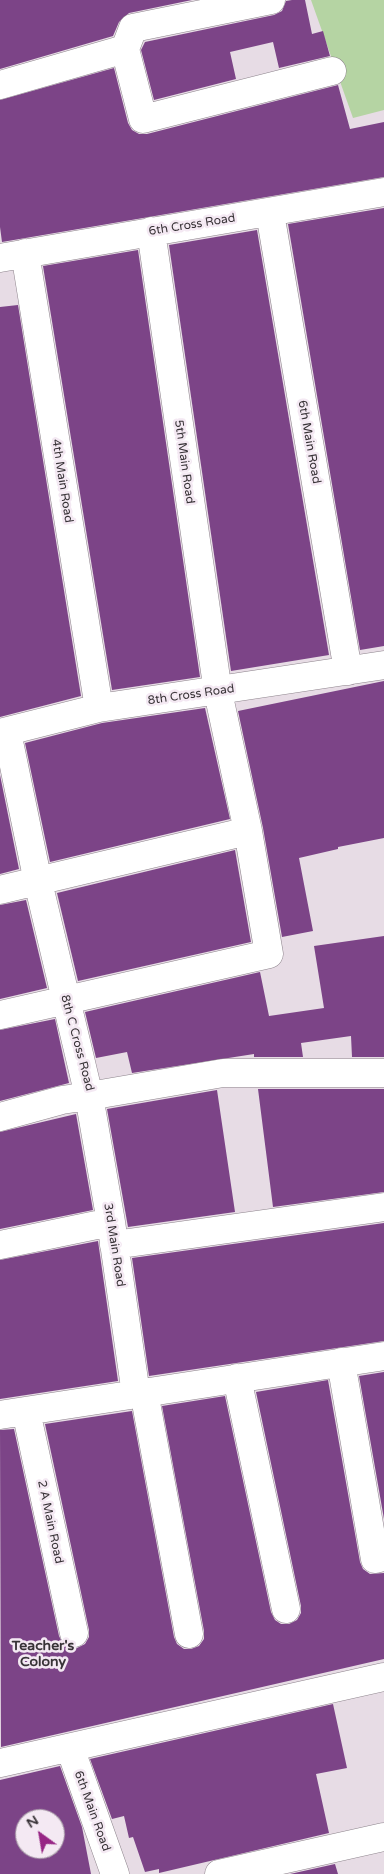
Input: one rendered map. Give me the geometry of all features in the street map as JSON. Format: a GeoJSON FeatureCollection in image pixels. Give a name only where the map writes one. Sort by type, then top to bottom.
{"type":"FeatureCollection","features":[{"type":"Feature","properties":{"kind":"street"},"geometry":{"type":"LineString","coordinates":[[270,0],[133,28],[125,49],[143,120],[332,71]]}},
{"type":"Feature","properties":{"kind":"street"},"geometry":{"type":"LineString","coordinates":[[0,85],[125,49]]}},
{"type":"Feature","properties":{"kind":"street","name":"6th Cross Road"},"geometry":{"type":"LineString","coordinates":[[12,256],[384,192]]}},
{"type":"Feature","properties":{"kind":"street","name":"6th Main Road"},"geometry":{"type":"LineString","coordinates":[[270,213],[348,671]]}},
{"type":"Feature","properties":{"kind":"street","name":"5th Main Road"},"geometry":{"type":"LineString","coordinates":[[65,999],[268,954],[248,831],[218,692],[151,231]]}},
{"type":"Feature","properties":{"kind":"street","name":"4th Main Road"},"geometry":{"type":"LineString","coordinates":[[12,256],[99,708]]}},
{"type":"Feature","properties":{"kind":"street","name":"8th Cross Road"},"geometry":{"type":"LineString","coordinates":[[4,732],[99,708],[218,692],[384,665]]}},
{"type":"Feature","properties":{"kind":"street","name":"8th C Cross Road"},"geometry":{"type":"LineString","coordinates":[[4,732],[89,1096],[223,1073],[384,1073]]}},
{"type":"Feature","properties":{"kind":"street"},"geometry":{"type":"LineString","coordinates":[[0,890],[248,831]]}},
{"type":"Feature","properties":{"kind":"street"},"geometry":{"type":"LineString","coordinates":[[0,1014],[65,999]]}},
{"type":"Feature","properties":{"kind":"street"},"geometry":{"type":"LineString","coordinates":[[0,1117],[62,1100],[89,1096]]}},
{"type":"Feature","properties":{"kind":"street","name":"3rd Main Road"},"geometry":{"type":"LineString","coordinates":[[89,1096],[140,1393],[189,1634]]}},
{"type":"Feature","properties":{"kind":"street"},"geometry":{"type":"LineString","coordinates":[[0,1245],[384,1207]]}},
{"type":"Feature","properties":{"kind":"street"},"geometry":{"type":"LineString","coordinates":[[13,1412],[384,1356]]}},
{"type":"Feature","properties":{"kind":"street"},"geometry":{"type":"LineString","coordinates":[[341,1362],[376,1559],[384,1557]]}},
{"type":"Feature","properties":{"kind":"street"},"geometry":{"type":"LineString","coordinates":[[237,1378],[286,1609]]}},
{"type":"Feature","properties":{"kind":"street","name":"2 A Main Road"},"geometry":{"type":"LineString","coordinates":[[13,1412],[74,1633]]}},
{"type":"Feature","properties":{"kind":"street"},"geometry":{"type":"LineString","coordinates":[[0,1763],[384,1677]]}},
{"type":"Feature","properties":{"kind":"street","name":"6th Main Road"},"geometry":{"type":"LineString","coordinates":[[70,1748],[115,1874]]}},
{"type":"Feature","properties":{"kind":"street"},"geometry":{"type":"LineString","coordinates":[[220,1874],[384,1837]]}},
{"type":"Feature","properties":{"kind":"green space"},"geometry":{"type":"Polygon","coordinates":[[[311,0],[384,0],[384,110],[353,118],[311,0]]]}},
{"type":"Feature","properties":{"kind":"building"},"geometry":{"type":"Polygon","coordinates":[[[0,0],[192,0],[129,13],[119,22],[113,36],[0,69],[0,0]]]}},
{"type":"Feature","properties":{"kind":"building"},"geometry":{"type":"Polygon","coordinates":[[[305,0],[312,34],[323,31],[330,56],[279,68],[273,42],[230,52],[236,79],[154,100],[141,50],[145,42],[274,15],[282,11],[286,1],[305,0]]]}},
{"type":"Feature","properties":{"kind":"building"},"geometry":{"type":"Polygon","coordinates":[[[114,68],[128,123],[132,130],[139,134],[147,134],[338,85],[350,129],[384,122],[384,177],[2,242],[0,227],[0,100],[114,68]]]}},
{"type":"Feature","properties":{"kind":"building"},"geometry":{"type":"Polygon","coordinates":[[[384,208],[384,646],[360,650],[288,224],[384,208]]]}},
{"type":"Feature","properties":{"kind":"building"},"geometry":{"type":"Polygon","coordinates":[[[257,230],[329,655],[231,671],[169,245],[257,230]]]}},
{"type":"Feature","properties":{"kind":"building"},"geometry":{"type":"Polygon","coordinates":[[[138,250],[200,677],[112,690],[43,266],[138,250]]]}},
{"type":"Feature","properties":{"kind":"building"},"geometry":{"type":"Polygon","coordinates":[[[18,305],[81,696],[0,717],[0,307],[18,305]]]}},
{"type":"Feature","properties":{"kind":"building"},"geometry":{"type":"Polygon","coordinates":[[[384,681],[384,838],[338,847],[338,849],[299,858],[313,931],[282,937],[263,828],[238,711],[384,681]]]}},
{"type":"Feature","properties":{"kind":"building"},"geometry":{"type":"Polygon","coordinates":[[[205,708],[230,819],[50,862],[25,743],[102,723],[205,708]]]}},
{"type":"Feature","properties":{"kind":"building"},"geometry":{"type":"Polygon","coordinates":[[[0,775],[19,869],[0,874],[0,775]]]}},
{"type":"Feature","properties":{"kind":"building"},"geometry":{"type":"Polygon","coordinates":[[[235,850],[251,942],[78,981],[57,893],[235,850]]]}},
{"type":"Feature","properties":{"kind":"building"},"geometry":{"type":"Polygon","coordinates":[[[26,900],[47,988],[0,999],[0,905],[26,900]]]}},
{"type":"Feature","properties":{"kind":"building"},"geometry":{"type":"Polygon","coordinates":[[[384,936],[384,1057],[352,1057],[351,1036],[301,1043],[303,1057],[254,1057],[254,1054],[132,1073],[127,1052],[96,1058],[85,1012],[260,972],[269,1016],[324,1008],[314,946],[384,936]]]}},
{"type":"Feature","properties":{"kind":"building"},"geometry":{"type":"Polygon","coordinates":[[[55,1019],[69,1083],[0,1101],[0,1030],[55,1019]]]}},
{"type":"Feature","properties":{"kind":"building"},"geometry":{"type":"Polygon","coordinates":[[[258,1089],[384,1089],[384,1192],[273,1207],[258,1089]]]}},
{"type":"Feature","properties":{"kind":"building"},"geometry":{"type":"Polygon","coordinates":[[[217,1090],[235,1212],[128,1227],[107,1109],[217,1090]]]}},
{"type":"Feature","properties":{"kind":"building"},"geometry":{"type":"Polygon","coordinates":[[[76,1114],[93,1210],[0,1229],[0,1132],[76,1114]]]}},
{"type":"Feature","properties":{"kind":"building"},"geometry":{"type":"Polygon","coordinates":[[[384,1223],[384,1341],[149,1376],[132,1258],[384,1223]]]}},
{"type":"Feature","properties":{"kind":"building"},"geometry":{"type":"Polygon","coordinates":[[[98,1241],[118,1381],[0,1399],[0,1260],[98,1241]]]}},
{"type":"Feature","properties":{"kind":"building"},"geometry":{"type":"Polygon","coordinates":[[[384,1372],[384,1519],[359,1376],[384,1372]]]}},
{"type":"Feature","properties":{"kind":"building"},"geometry":{"type":"Polygon","coordinates":[[[328,1380],[360,1562],[363,1569],[370,1574],[384,1573],[384,1659],[1,1747],[0,1430],[14,1429],[59,1636],[63,1644],[70,1648],[77,1648],[85,1644],[89,1637],[89,1630],[45,1424],[132,1411],[174,1637],[177,1644],[184,1649],[191,1649],[199,1646],[204,1639],[204,1631],[162,1406],[225,1396],[271,1612],[275,1620],[281,1624],[289,1624],[297,1620],[301,1613],[301,1606],[256,1392],[328,1380]]]}},
{"type":"Feature","properties":{"kind":"building"},"geometry":{"type":"Polygon","coordinates":[[[333,1704],[347,1768],[316,1774],[329,1833],[159,1873],[159,1869],[145,1872],[133,1837],[129,1838],[124,1816],[112,1819],[90,1759],[333,1704]]]}},
{"type":"Feature","properties":{"kind":"building"},"geometry":{"type":"Polygon","coordinates":[[[60,1766],[82,1827],[91,1874],[0,1874],[0,1780],[60,1766]]]}},
{"type":"Feature","properties":{"kind":"building"},"geometry":{"type":"Polygon","coordinates":[[[335,1864],[338,1874],[290,1874],[335,1864]]]}},
{"type":"Feature","properties":{"kind":"district","name":"Teacher's Colony"},"geometry":{"type":"Point","coordinates":[43,1654]}}]}
